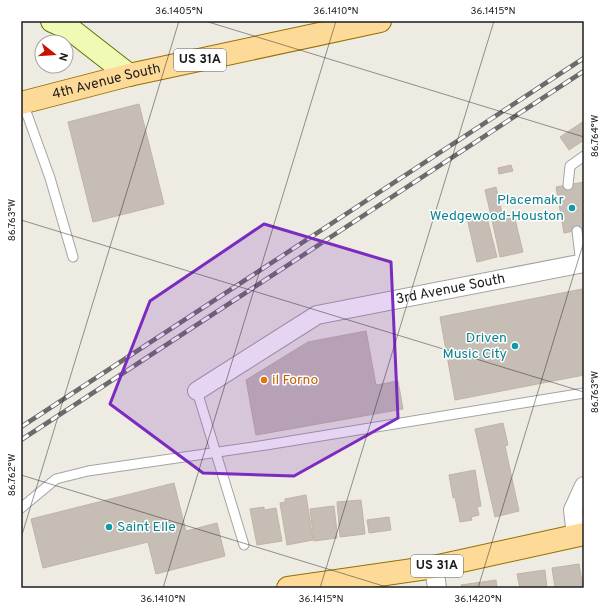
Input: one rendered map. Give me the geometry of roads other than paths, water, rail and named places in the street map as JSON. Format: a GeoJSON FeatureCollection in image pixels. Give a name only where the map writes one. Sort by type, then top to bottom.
{"type":"FeatureCollection","features":[{"type":"Feature","properties":{"kind":"main road","name":"4th Avenue South"},"geometry":{"type":"LineString","coordinates":[[22,103],[130,75],[349,24],[380,21]]}},
{"type":"Feature","properties":{"kind":"main road","name":"US 31A"},"geometry":{"type":"LineString","coordinates":[[288,588],[435,578],[580,535]]}},
{"type":"Feature","properties":{"kind":"street"},"geometry":{"type":"LineString","coordinates":[[65,24],[130,75]]}},
{"type":"Feature","properties":{"kind":"street","name":"3rd Avenue South"},"geometry":{"type":"LineString","coordinates":[[197,391],[317,315],[582,263]]}},
{"type":"Feature","properties":{"kind":"street"},"geometry":{"type":"LineString","coordinates":[[580,535],[573,510],[584,486]]}},
{"type":"Feature","properties":{"kind":"lane"},"geometry":{"type":"LineString","coordinates":[[22,103],[50,178],[73,257]]}},
{"type":"Feature","properties":{"kind":"lane"},"geometry":{"type":"LineString","coordinates":[[568,185],[570,166],[584,156]]}},
{"type":"Feature","properties":{"kind":"lane"},"geometry":{"type":"LineString","coordinates":[[576,231],[582,263]]}},
{"type":"Feature","properties":{"kind":"lane"},"geometry":{"type":"LineString","coordinates":[[197,391],[244,545]]}},
{"type":"Feature","properties":{"kind":"lane"},"geometry":{"type":"LineString","coordinates":[[21,508],[56,479],[88,471],[215,451],[266,445],[584,393]]}},
{"type":"Feature","properties":{"kind":"railway"},"geometry":{"type":"LineString","coordinates":[[21,427],[584,58]]}},
{"type":"Feature","properties":{"kind":"railway"},"geometry":{"type":"LineString","coordinates":[[21,440],[584,71]]}},
{"type":"Feature","properties":{"kind":"place","name":"Placemakr Wedgewood-Houston"},"geometry":{"type":"Point","coordinates":[572,208]}},
{"type":"Feature","properties":{"kind":"place","name":"Driven Music City"},"geometry":{"type":"Point","coordinates":[515,346]}},
{"type":"Feature","properties":{"kind":"place","name":"il Forno"},"geometry":{"type":"Point","coordinates":[264,380]}},
{"type":"Feature","properties":{"kind":"place","name":"Saint Elle"},"geometry":{"type":"Point","coordinates":[109,527]}}]}
